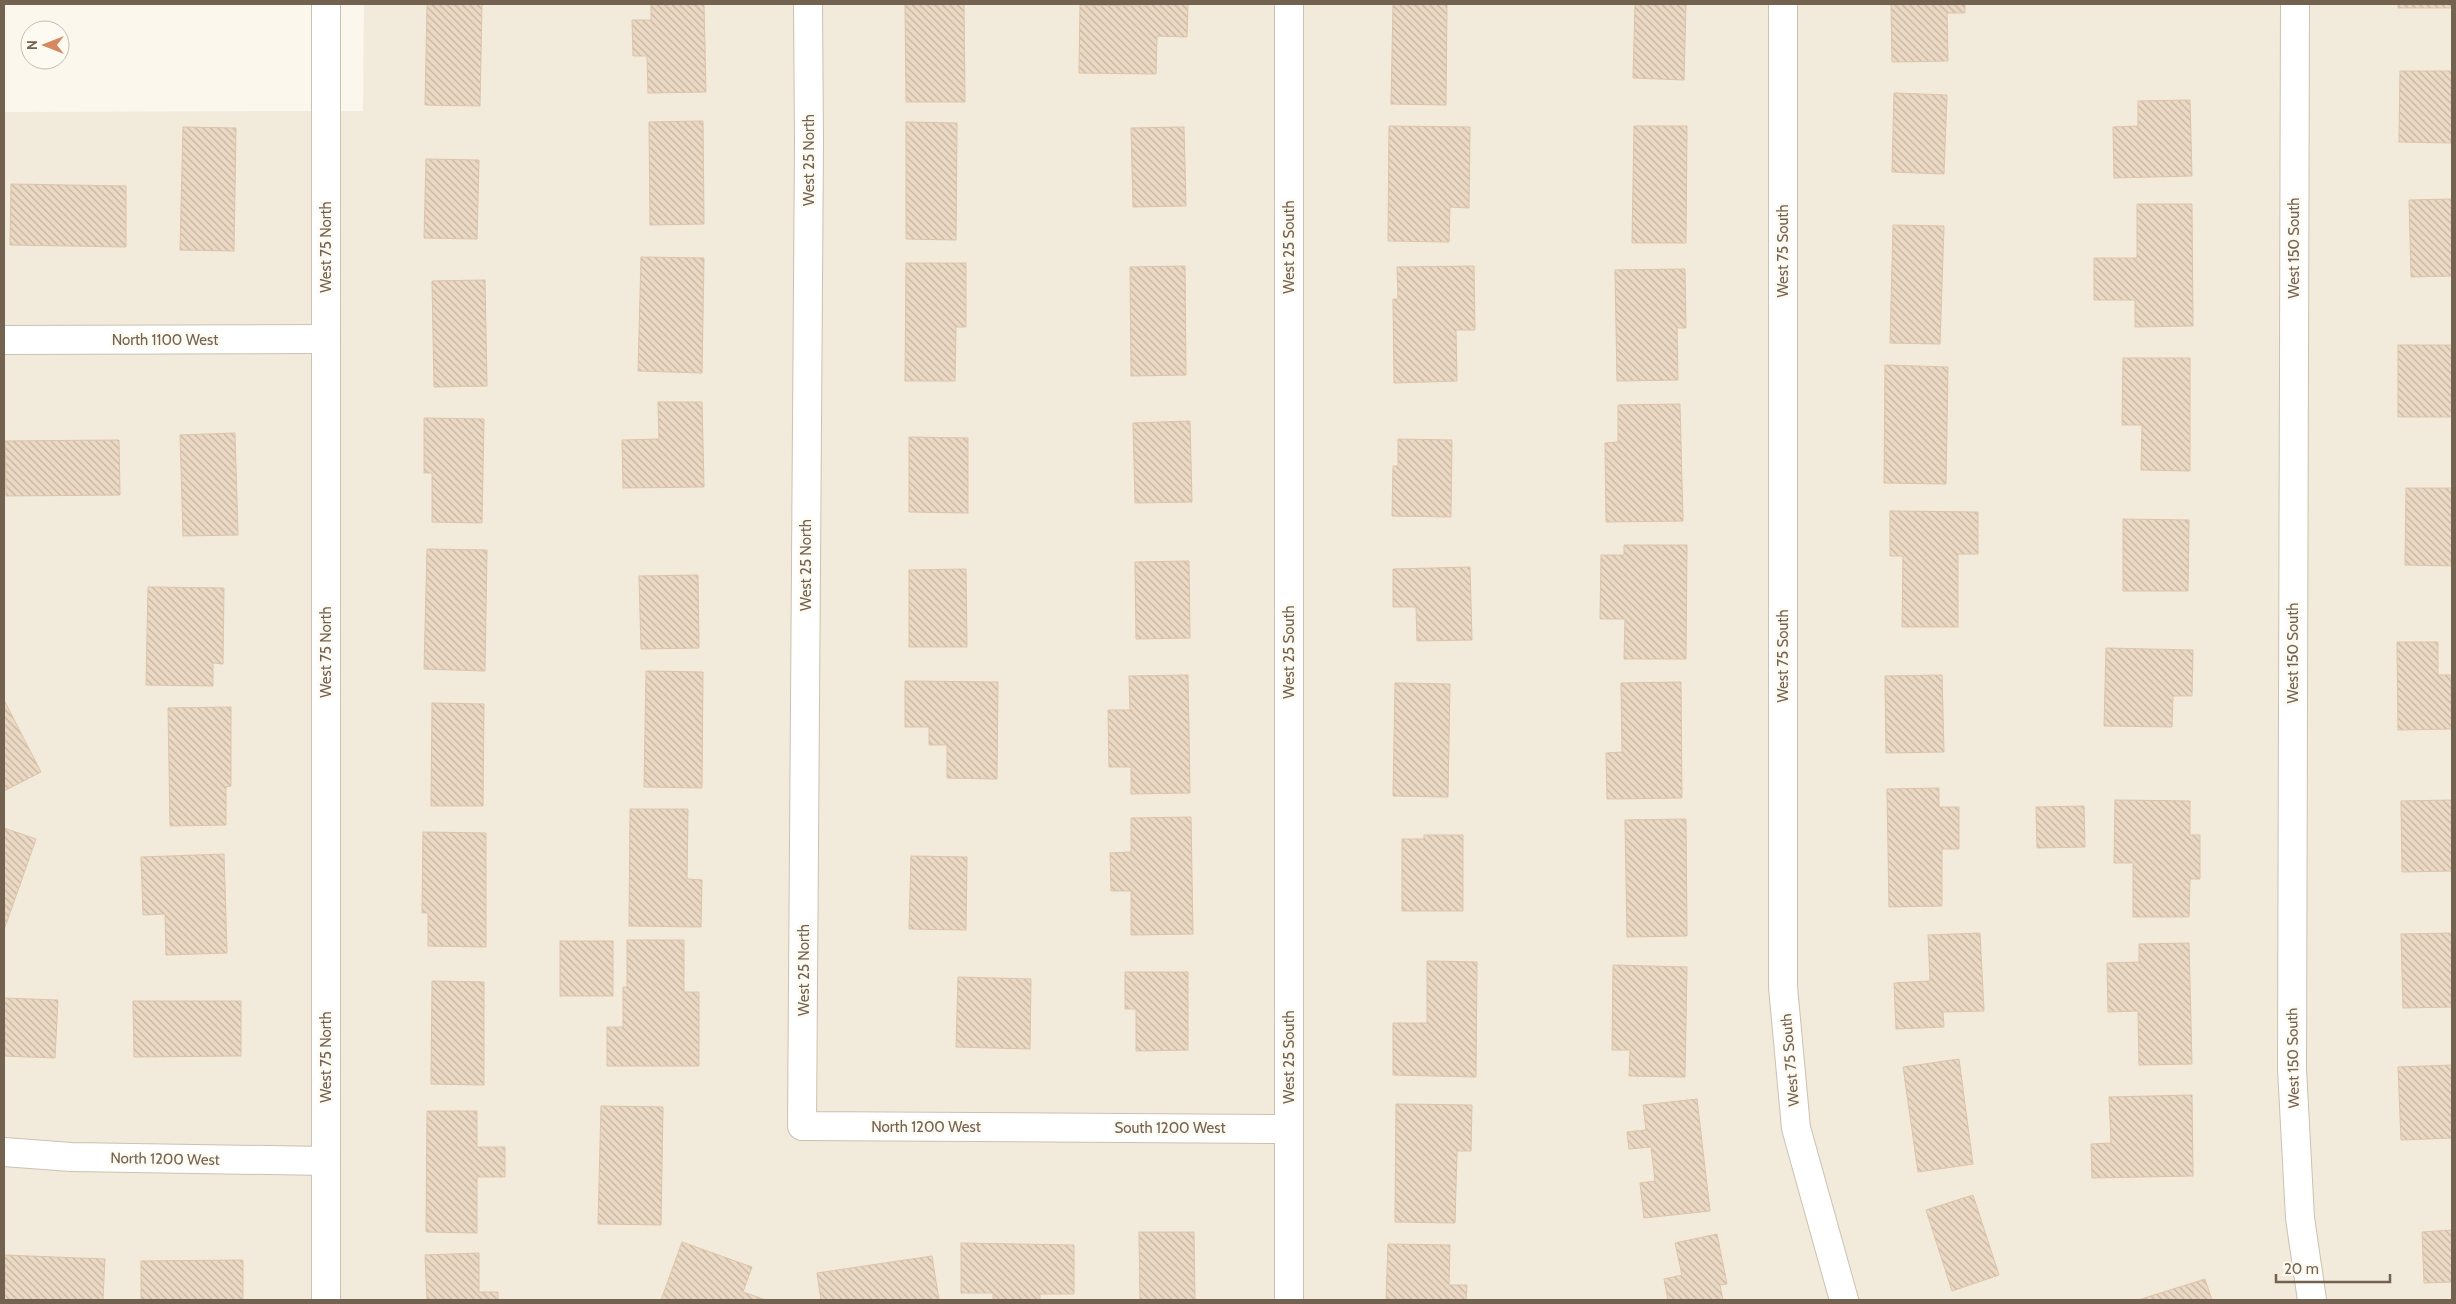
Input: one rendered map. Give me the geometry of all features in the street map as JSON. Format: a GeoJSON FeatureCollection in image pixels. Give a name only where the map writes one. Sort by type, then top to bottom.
{"type":"FeatureCollection","features":[{"type":"Feature","properties":{"kind":"street","name":"West 75 North"},"geometry":{"type":"LineString","coordinates":[[326,4],[326,1300]]}},
{"type":"Feature","properties":{"kind":"street","name":"West 25 North"},"geometry":{"type":"LineString","coordinates":[[802,1126],[809,152],[808,4]]}},
{"type":"Feature","properties":{"kind":"street","name":"West 25 South"},"geometry":{"type":"LineString","coordinates":[[1289,4],[1289,1300]]}},
{"type":"Feature","properties":{"kind":"street","name":"West 75 South"},"geometry":{"type":"LineString","coordinates":[[1783,4],[1783,987],[1796,1128],[1844,1300]]}},
{"type":"Feature","properties":{"kind":"street","name":"West 150 South"},"geometry":{"type":"LineString","coordinates":[[2295,4],[2292,1069],[2300,1218],[2312,1300]]}},
{"type":"Feature","properties":{"kind":"street","name":"North 1100 West"},"geometry":{"type":"LineString","coordinates":[[4,340],[326,339]]}},
{"type":"Feature","properties":{"kind":"street","name":"North 1200 West"},"geometry":{"type":"LineString","coordinates":[[802,1126],[1050,1127]]}},
{"type":"Feature","properties":{"kind":"street","name":"South 1200 West"},"geometry":{"type":"LineString","coordinates":[[1050,1127],[1289,1129]]}},
{"type":"Feature","properties":{"kind":"street","name":"North 1200 West"},"geometry":{"type":"LineString","coordinates":[[4,1152],[71,1158],[326,1161]]}},
{"type":"Feature","properties":{"kind":"shaded area"},"geometry":{"type":"Polygon","coordinates":[[[364,4],[2452,4],[2452,1300],[4,1300],[4,112],[363,111],[364,4]]]}},
{"type":"Feature","properties":{"kind":"building"},"geometry":{"type":"Polygon","coordinates":[[[427,4],[482,4],[480,106],[425,105],[427,4]]]}},
{"type":"Feature","properties":{"kind":"building"},"geometry":{"type":"Polygon","coordinates":[[[651,4],[704,4],[706,92],[648,93],[647,56],[633,56],[632,20],[651,20],[651,4]]]}},
{"type":"Feature","properties":{"kind":"building"},"geometry":{"type":"Polygon","coordinates":[[[905,4],[964,4],[965,102],[906,102],[905,4]]]}},
{"type":"Feature","properties":{"kind":"building"},"geometry":{"type":"Polygon","coordinates":[[[1145,4],[1188,4],[1187,37],[1157,36],[1156,74],[1079,73],[1080,5],[1145,6],[1145,4]]]}},
{"type":"Feature","properties":{"kind":"building"},"geometry":{"type":"Polygon","coordinates":[[[1393,4],[1447,4],[1446,105],[1391,104],[1393,4]]]}},
{"type":"Feature","properties":{"kind":"building"},"geometry":{"type":"Polygon","coordinates":[[[1635,4],[1686,4],[1684,80],[1633,78],[1635,4]]]}},
{"type":"Feature","properties":{"kind":"building"},"geometry":{"type":"Polygon","coordinates":[[[1891,4],[1965,4],[1965,13],[1947,13],[1948,61],[1892,62],[1891,4]]]}},
{"type":"Feature","properties":{"kind":"building"},"geometry":{"type":"Polygon","coordinates":[[[2398,4],[2452,4],[2452,8],[2398,8],[2398,4]]]}},
{"type":"Feature","properties":{"kind":"building"},"geometry":{"type":"Polygon","coordinates":[[[2400,71],[2452,71],[2452,143],[2399,142],[2400,71]]]}},
{"type":"Feature","properties":{"kind":"building"},"geometry":{"type":"Polygon","coordinates":[[[1894,93],[1947,95],[1944,174],[1892,172],[1894,93]]]}},
{"type":"Feature","properties":{"kind":"building"},"geometry":{"type":"Polygon","coordinates":[[[2190,100],[2192,176],[2114,178],[2113,127],[2138,126],[2138,101],[2190,100]]]}},
{"type":"Feature","properties":{"kind":"building"},"geometry":{"type":"Polygon","coordinates":[[[703,121],[704,224],[650,225],[649,122],[703,121]]]}},
{"type":"Feature","properties":{"kind":"building"},"geometry":{"type":"Polygon","coordinates":[[[906,122],[957,123],[956,240],[906,239],[906,122]]]}},
{"type":"Feature","properties":{"kind":"building"},"geometry":{"type":"Polygon","coordinates":[[[1389,126],[1470,127],[1469,208],[1450,207],[1449,242],[1388,241],[1389,126]]]}},
{"type":"Feature","properties":{"kind":"building"},"geometry":{"type":"Polygon","coordinates":[[[1634,126],[1687,126],[1686,243],[1632,243],[1634,126]]]}},
{"type":"Feature","properties":{"kind":"building"},"geometry":{"type":"Polygon","coordinates":[[[183,127],[236,128],[234,251],[180,250],[183,127]]]}},
{"type":"Feature","properties":{"kind":"building"},"geometry":{"type":"Polygon","coordinates":[[[1184,127],[1186,206],[1133,207],[1131,128],[1184,127]]]}},
{"type":"Feature","properties":{"kind":"building"},"geometry":{"type":"Polygon","coordinates":[[[426,159],[479,160],[477,239],[424,238],[426,159]]]}},
{"type":"Feature","properties":{"kind":"building"},"geometry":{"type":"Polygon","coordinates":[[[11,184],[126,186],[126,247],[10,245],[11,184]]]}},
{"type":"Feature","properties":{"kind":"building"},"geometry":{"type":"Polygon","coordinates":[[[2452,199],[2452,276],[2411,277],[2409,200],[2452,199]]]}},
{"type":"Feature","properties":{"kind":"building"},"geometry":{"type":"Polygon","coordinates":[[[2137,204],[2192,204],[2193,326],[2135,327],[2135,300],[2094,300],[2094,258],[2137,258],[2137,204]]]}},
{"type":"Feature","properties":{"kind":"building"},"geometry":{"type":"Polygon","coordinates":[[[1893,225],[1944,226],[1940,344],[1890,343],[1893,225]]]}},
{"type":"Feature","properties":{"kind":"building"},"geometry":{"type":"Polygon","coordinates":[[[641,257],[704,258],[702,373],[638,371],[641,257]]]}},
{"type":"Feature","properties":{"kind":"building"},"geometry":{"type":"Polygon","coordinates":[[[906,263],[966,263],[966,327],[956,327],[955,381],[905,381],[906,263]]]}},
{"type":"Feature","properties":{"kind":"building"},"geometry":{"type":"Polygon","coordinates":[[[1185,266],[1186,375],[1131,376],[1130,267],[1185,266]]]}},
{"type":"Feature","properties":{"kind":"building"},"geometry":{"type":"Polygon","coordinates":[[[1474,266],[1475,330],[1456,330],[1457,381],[1394,383],[1393,299],[1398,299],[1397,267],[1474,266]]]}},
{"type":"Feature","properties":{"kind":"building"},"geometry":{"type":"Polygon","coordinates":[[[1685,269],[1686,328],[1677,328],[1678,380],[1617,381],[1615,270],[1685,269]]]}},
{"type":"Feature","properties":{"kind":"building"},"geometry":{"type":"Polygon","coordinates":[[[485,280],[487,386],[434,387],[432,281],[485,280]]]}},
{"type":"Feature","properties":{"kind":"building"},"geometry":{"type":"Polygon","coordinates":[[[2398,345],[2452,345],[2452,417],[2398,417],[2398,345]]]}},
{"type":"Feature","properties":{"kind":"building"},"geometry":{"type":"Polygon","coordinates":[[[2123,358],[2190,358],[2190,471],[2141,470],[2142,425],[2122,425],[2123,358]]]}},
{"type":"Feature","properties":{"kind":"building"},"geometry":{"type":"Polygon","coordinates":[[[1885,365],[1948,367],[1946,484],[1884,483],[1885,365]]]}},
{"type":"Feature","properties":{"kind":"building"},"geometry":{"type":"Polygon","coordinates":[[[658,402],[702,402],[704,487],[623,488],[622,440],[659,439],[658,402]]]}},
{"type":"Feature","properties":{"kind":"building"},"geometry":{"type":"Polygon","coordinates":[[[1680,404],[1683,521],[1606,522],[1605,443],[1618,442],[1618,405],[1680,404]]]}},
{"type":"Feature","properties":{"kind":"building"},"geometry":{"type":"Polygon","coordinates":[[[424,418],[484,419],[482,523],[432,522],[432,473],[424,473],[424,418]]]}},
{"type":"Feature","properties":{"kind":"building"},"geometry":{"type":"Polygon","coordinates":[[[1190,421],[1192,502],[1135,503],[1133,423],[1190,421]]]}},
{"type":"Feature","properties":{"kind":"building"},"geometry":{"type":"Polygon","coordinates":[[[235,433],[238,535],[183,536],[180,435],[235,433]]]}},
{"type":"Feature","properties":{"kind":"building"},"geometry":{"type":"Polygon","coordinates":[[[909,437],[968,438],[968,513],[909,512],[909,437]]]}},
{"type":"Feature","properties":{"kind":"building"},"geometry":{"type":"Polygon","coordinates":[[[1398,439],[1452,440],[1451,517],[1392,516],[1393,466],[1398,466],[1398,439]]]}},
{"type":"Feature","properties":{"kind":"building"},"geometry":{"type":"Polygon","coordinates":[[[119,440],[120,495],[6,496],[5,441],[119,440]]]}},
{"type":"Feature","properties":{"kind":"building"},"geometry":{"type":"Polygon","coordinates":[[[2406,488],[2452,488],[2452,566],[2405,565],[2406,488]]]}},
{"type":"Feature","properties":{"kind":"building"},"geometry":{"type":"Polygon","coordinates":[[[1890,511],[1978,512],[1978,554],[1958,554],[1958,627],[1902,627],[1903,556],[1890,556],[1890,511]]]}},
{"type":"Feature","properties":{"kind":"building"},"geometry":{"type":"Polygon","coordinates":[[[2123,519],[2189,520],[2188,591],[2123,591],[2123,519]]]}},
{"type":"Feature","properties":{"kind":"building"},"geometry":{"type":"Polygon","coordinates":[[[1624,545],[1687,545],[1686,659],[1624,659],[1625,619],[1600,619],[1601,555],[1624,555],[1624,545]]]}},
{"type":"Feature","properties":{"kind":"building"},"geometry":{"type":"Polygon","coordinates":[[[427,549],[487,550],[485,671],[424,669],[427,549]]]}},
{"type":"Feature","properties":{"kind":"building"},"geometry":{"type":"Polygon","coordinates":[[[1189,561],[1190,638],[1136,639],[1135,562],[1189,561]]]}},
{"type":"Feature","properties":{"kind":"building"},"geometry":{"type":"Polygon","coordinates":[[[1470,567],[1472,640],[1417,641],[1416,607],[1393,607],[1393,569],[1470,567]]]}},
{"type":"Feature","properties":{"kind":"building"},"geometry":{"type":"Polygon","coordinates":[[[966,569],[967,647],[909,647],[909,570],[966,569]]]}},
{"type":"Feature","properties":{"kind":"building"},"geometry":{"type":"Polygon","coordinates":[[[698,575],[699,648],[641,649],[639,576],[698,575]]]}},
{"type":"Feature","properties":{"kind":"building"},"geometry":{"type":"Polygon","coordinates":[[[148,587],[224,588],[223,664],[213,663],[213,686],[146,685],[148,587]]]}},
{"type":"Feature","properties":{"kind":"building"},"geometry":{"type":"Polygon","coordinates":[[[2397,642],[2438,642],[2438,675],[2451,675],[2452,729],[2398,730],[2397,642]]]}},
{"type":"Feature","properties":{"kind":"building"},"geometry":{"type":"Polygon","coordinates":[[[2106,648],[2193,650],[2192,696],[2173,696],[2172,727],[2104,726],[2106,648]]]}},
{"type":"Feature","properties":{"kind":"building"},"geometry":{"type":"Polygon","coordinates":[[[646,671],[703,672],[702,788],[644,787],[646,671]]]}},
{"type":"Feature","properties":{"kind":"building"},"geometry":{"type":"Polygon","coordinates":[[[1188,675],[1190,793],[1131,794],[1131,767],[1109,767],[1108,710],[1130,710],[1129,676],[1188,675]]]}},
{"type":"Feature","properties":{"kind":"building"},"geometry":{"type":"Polygon","coordinates":[[[1942,675],[1944,752],[1886,753],[1885,676],[1942,675]]]}},
{"type":"Feature","properties":{"kind":"building"},"geometry":{"type":"Polygon","coordinates":[[[905,681],[998,682],[997,779],[947,778],[947,745],[929,745],[929,727],[905,727],[905,681]]]}},
{"type":"Feature","properties":{"kind":"building"},"geometry":{"type":"Polygon","coordinates":[[[1681,682],[1682,798],[1607,799],[1606,753],[1622,752],[1621,683],[1681,682]]]}},
{"type":"Feature","properties":{"kind":"building"},"geometry":{"type":"Polygon","coordinates":[[[1395,683],[1450,684],[1448,797],[1393,796],[1395,683]]]}},
{"type":"Feature","properties":{"kind":"building"},"geometry":{"type":"Polygon","coordinates":[[[4,700],[41,772],[4,791],[4,700]]]}},
{"type":"Feature","properties":{"kind":"building"},"geometry":{"type":"Polygon","coordinates":[[[432,703],[484,704],[483,806],[431,806],[432,703]]]}},
{"type":"Feature","properties":{"kind":"building"},"geometry":{"type":"Polygon","coordinates":[[[231,707],[231,786],[226,787],[226,825],[170,826],[168,708],[231,707]]]}},
{"type":"Feature","properties":{"kind":"building"},"geometry":{"type":"Polygon","coordinates":[[[1939,788],[1939,807],[1959,807],[1959,849],[1942,849],[1942,906],[1889,907],[1887,789],[1939,788]]]}},
{"type":"Feature","properties":{"kind":"building"},"geometry":{"type":"Polygon","coordinates":[[[2115,800],[2190,801],[2190,835],[2200,835],[2200,879],[2190,879],[2189,917],[2133,917],[2133,863],[2114,863],[2115,800]]]}},
{"type":"Feature","properties":{"kind":"building"},"geometry":{"type":"Polygon","coordinates":[[[2452,800],[2452,871],[2402,872],[2401,801],[2452,800]]]}},
{"type":"Feature","properties":{"kind":"building"},"geometry":{"type":"Polygon","coordinates":[[[2084,806],[2085,847],[2037,848],[2036,807],[2084,806]]]}},
{"type":"Feature","properties":{"kind":"building"},"geometry":{"type":"Polygon","coordinates":[[[630,809],[688,809],[687,879],[702,880],[701,927],[629,926],[630,809]]]}},
{"type":"Feature","properties":{"kind":"building"},"geometry":{"type":"Polygon","coordinates":[[[1191,817],[1193,934],[1131,935],[1131,891],[1111,891],[1110,853],[1131,852],[1131,818],[1191,817]]]}},
{"type":"Feature","properties":{"kind":"building"},"geometry":{"type":"Polygon","coordinates":[[[1686,819],[1687,936],[1627,937],[1625,820],[1686,819]]]}},
{"type":"Feature","properties":{"kind":"building"},"geometry":{"type":"Polygon","coordinates":[[[4,828],[36,839],[4,930],[4,828]]]}},
{"type":"Feature","properties":{"kind":"building"},"geometry":{"type":"Polygon","coordinates":[[[423,832],[486,833],[486,947],[428,946],[428,913],[422,913],[423,832]]]}},
{"type":"Feature","properties":{"kind":"building"},"geometry":{"type":"Polygon","coordinates":[[[1424,835],[1463,835],[1463,911],[1402,911],[1402,839],[1424,839],[1424,835]]]}},
{"type":"Feature","properties":{"kind":"building"},"geometry":{"type":"Polygon","coordinates":[[[224,854],[227,953],[166,955],[165,914],[143,915],[141,857],[224,854]]]}},
{"type":"Feature","properties":{"kind":"building"},"geometry":{"type":"Polygon","coordinates":[[[911,856],[967,857],[966,930],[909,929],[911,856]]]}},
{"type":"Feature","properties":{"kind":"building"},"geometry":{"type":"Polygon","coordinates":[[[1980,933],[1984,1011],[1943,1012],[1944,1027],[1896,1029],[1894,983],[1930,981],[1928,935],[1980,933]]]}},
{"type":"Feature","properties":{"kind":"building"},"geometry":{"type":"Polygon","coordinates":[[[2452,933],[2452,1007],[2403,1008],[2401,934],[2452,933]]]}},
{"type":"Feature","properties":{"kind":"building"},"geometry":{"type":"Polygon","coordinates":[[[627,940],[684,940],[684,992],[699,992],[699,1066],[607,1066],[607,1027],[623,1027],[623,987],[627,987],[627,940]]]}},
{"type":"Feature","properties":{"kind":"building"},"geometry":{"type":"Polygon","coordinates":[[[560,941],[613,941],[613,996],[560,996],[560,941]]]}},
{"type":"Feature","properties":{"kind":"building"},"geometry":{"type":"Polygon","coordinates":[[[2189,943],[2192,1064],[2139,1065],[2138,1011],[2108,1012],[2107,963],[2139,962],[2139,944],[2189,943]]]}},
{"type":"Feature","properties":{"kind":"building"},"geometry":{"type":"Polygon","coordinates":[[[1427,961],[1477,962],[1476,1077],[1393,1075],[1393,1023],[1427,1023],[1427,961]]]}},
{"type":"Feature","properties":{"kind":"building"},"geometry":{"type":"Polygon","coordinates":[[[1613,965],[1687,967],[1685,1077],[1629,1076],[1630,1050],[1612,1050],[1613,965]]]}},
{"type":"Feature","properties":{"kind":"building"},"geometry":{"type":"Polygon","coordinates":[[[1125,972],[1188,972],[1188,1050],[1136,1051],[1136,1009],[1125,1009],[1125,972]]]}},
{"type":"Feature","properties":{"kind":"building"},"geometry":{"type":"Polygon","coordinates":[[[958,977],[1031,979],[1030,1049],[956,1047],[958,977]]]}},
{"type":"Feature","properties":{"kind":"building"},"geometry":{"type":"Polygon","coordinates":[[[432,981],[484,982],[484,1085],[431,1084],[432,981]]]}},
{"type":"Feature","properties":{"kind":"building"},"geometry":{"type":"Polygon","coordinates":[[[4,998],[58,1000],[55,1058],[4,1056],[4,998]]]}},
{"type":"Feature","properties":{"kind":"building"},"geometry":{"type":"Polygon","coordinates":[[[133,1001],[241,1001],[241,1056],[134,1057],[133,1001]]]}},
{"type":"Feature","properties":{"kind":"building"},"geometry":{"type":"Polygon","coordinates":[[[1959,1059],[1973,1164],[1918,1172],[1903,1067],[1959,1059]]]}},
{"type":"Feature","properties":{"kind":"building"},"geometry":{"type":"Polygon","coordinates":[[[2452,1065],[2452,1138],[2401,1140],[2398,1067],[2452,1065]]]}},
{"type":"Feature","properties":{"kind":"building"},"geometry":{"type":"Polygon","coordinates":[[[2192,1095],[2193,1176],[2092,1178],[2091,1144],[2111,1143],[2109,1097],[2192,1095]]]}},
{"type":"Feature","properties":{"kind":"building"},"geometry":{"type":"Polygon","coordinates":[[[1697,1099],[1710,1211],[1644,1218],[1640,1183],[1655,1181],[1651,1147],[1629,1149],[1627,1132],[1646,1130],[1643,1105],[1697,1099]]]}},
{"type":"Feature","properties":{"kind":"building"},"geometry":{"type":"Polygon","coordinates":[[[1396,1104],[1472,1105],[1471,1151],[1457,1151],[1455,1223],[1395,1222],[1396,1104]]]}},
{"type":"Feature","properties":{"kind":"building"},"geometry":{"type":"Polygon","coordinates":[[[601,1106],[663,1107],[661,1225],[598,1224],[601,1106]]]}},
{"type":"Feature","properties":{"kind":"building"},"geometry":{"type":"Polygon","coordinates":[[[427,1111],[477,1111],[477,1147],[505,1147],[505,1177],[477,1177],[477,1233],[426,1232],[427,1111]]]}},
{"type":"Feature","properties":{"kind":"building"},"geometry":{"type":"Polygon","coordinates":[[[1973,1195],[1999,1275],[1952,1291],[1926,1210],[1973,1195]]]}},
{"type":"Feature","properties":{"kind":"building"},"geometry":{"type":"Polygon","coordinates":[[[2452,1230],[2452,1282],[2424,1283],[2422,1232],[2452,1230]]]}},
{"type":"Feature","properties":{"kind":"building"},"geometry":{"type":"Polygon","coordinates":[[[1139,1232],[1194,1232],[1195,1300],[1140,1300],[1139,1232]]]}},
{"type":"Feature","properties":{"kind":"building"},"geometry":{"type":"Polygon","coordinates":[[[1717,1234],[1727,1284],[1720,1285],[1723,1300],[1668,1300],[1664,1279],[1682,1275],[1675,1243],[1717,1234]]]}},
{"type":"Feature","properties":{"kind":"building"},"geometry":{"type":"Polygon","coordinates":[[[682,1242],[752,1267],[743,1292],[766,1300],[661,1300],[682,1242]]]}},
{"type":"Feature","properties":{"kind":"building"},"geometry":{"type":"Polygon","coordinates":[[[961,1243],[1074,1245],[1074,1294],[1040,1294],[1040,1300],[993,1300],[993,1293],[961,1293],[961,1243]]]}},
{"type":"Feature","properties":{"kind":"building"},"geometry":{"type":"Polygon","coordinates":[[[1388,1244],[1450,1245],[1449,1285],[1467,1285],[1466,1300],[1386,1300],[1388,1244]]]}},
{"type":"Feature","properties":{"kind":"building"},"geometry":{"type":"Polygon","coordinates":[[[479,1253],[479,1292],[498,1292],[498,1300],[427,1300],[425,1255],[479,1253]]]}},
{"type":"Feature","properties":{"kind":"building"},"geometry":{"type":"Polygon","coordinates":[[[4,1255],[105,1259],[103,1300],[4,1300],[4,1255]]]}},
{"type":"Feature","properties":{"kind":"building"},"geometry":{"type":"Polygon","coordinates":[[[932,1256],[939,1300],[821,1300],[817,1273],[932,1256]]]}},
{"type":"Feature","properties":{"kind":"building"},"geometry":{"type":"Polygon","coordinates":[[[243,1260],[243,1300],[141,1300],[141,1261],[243,1260]]]}},
{"type":"Feature","properties":{"kind":"building"},"geometry":{"type":"Polygon","coordinates":[[[2205,1279],[2212,1300],[2138,1300],[2205,1279]]]}}]}
